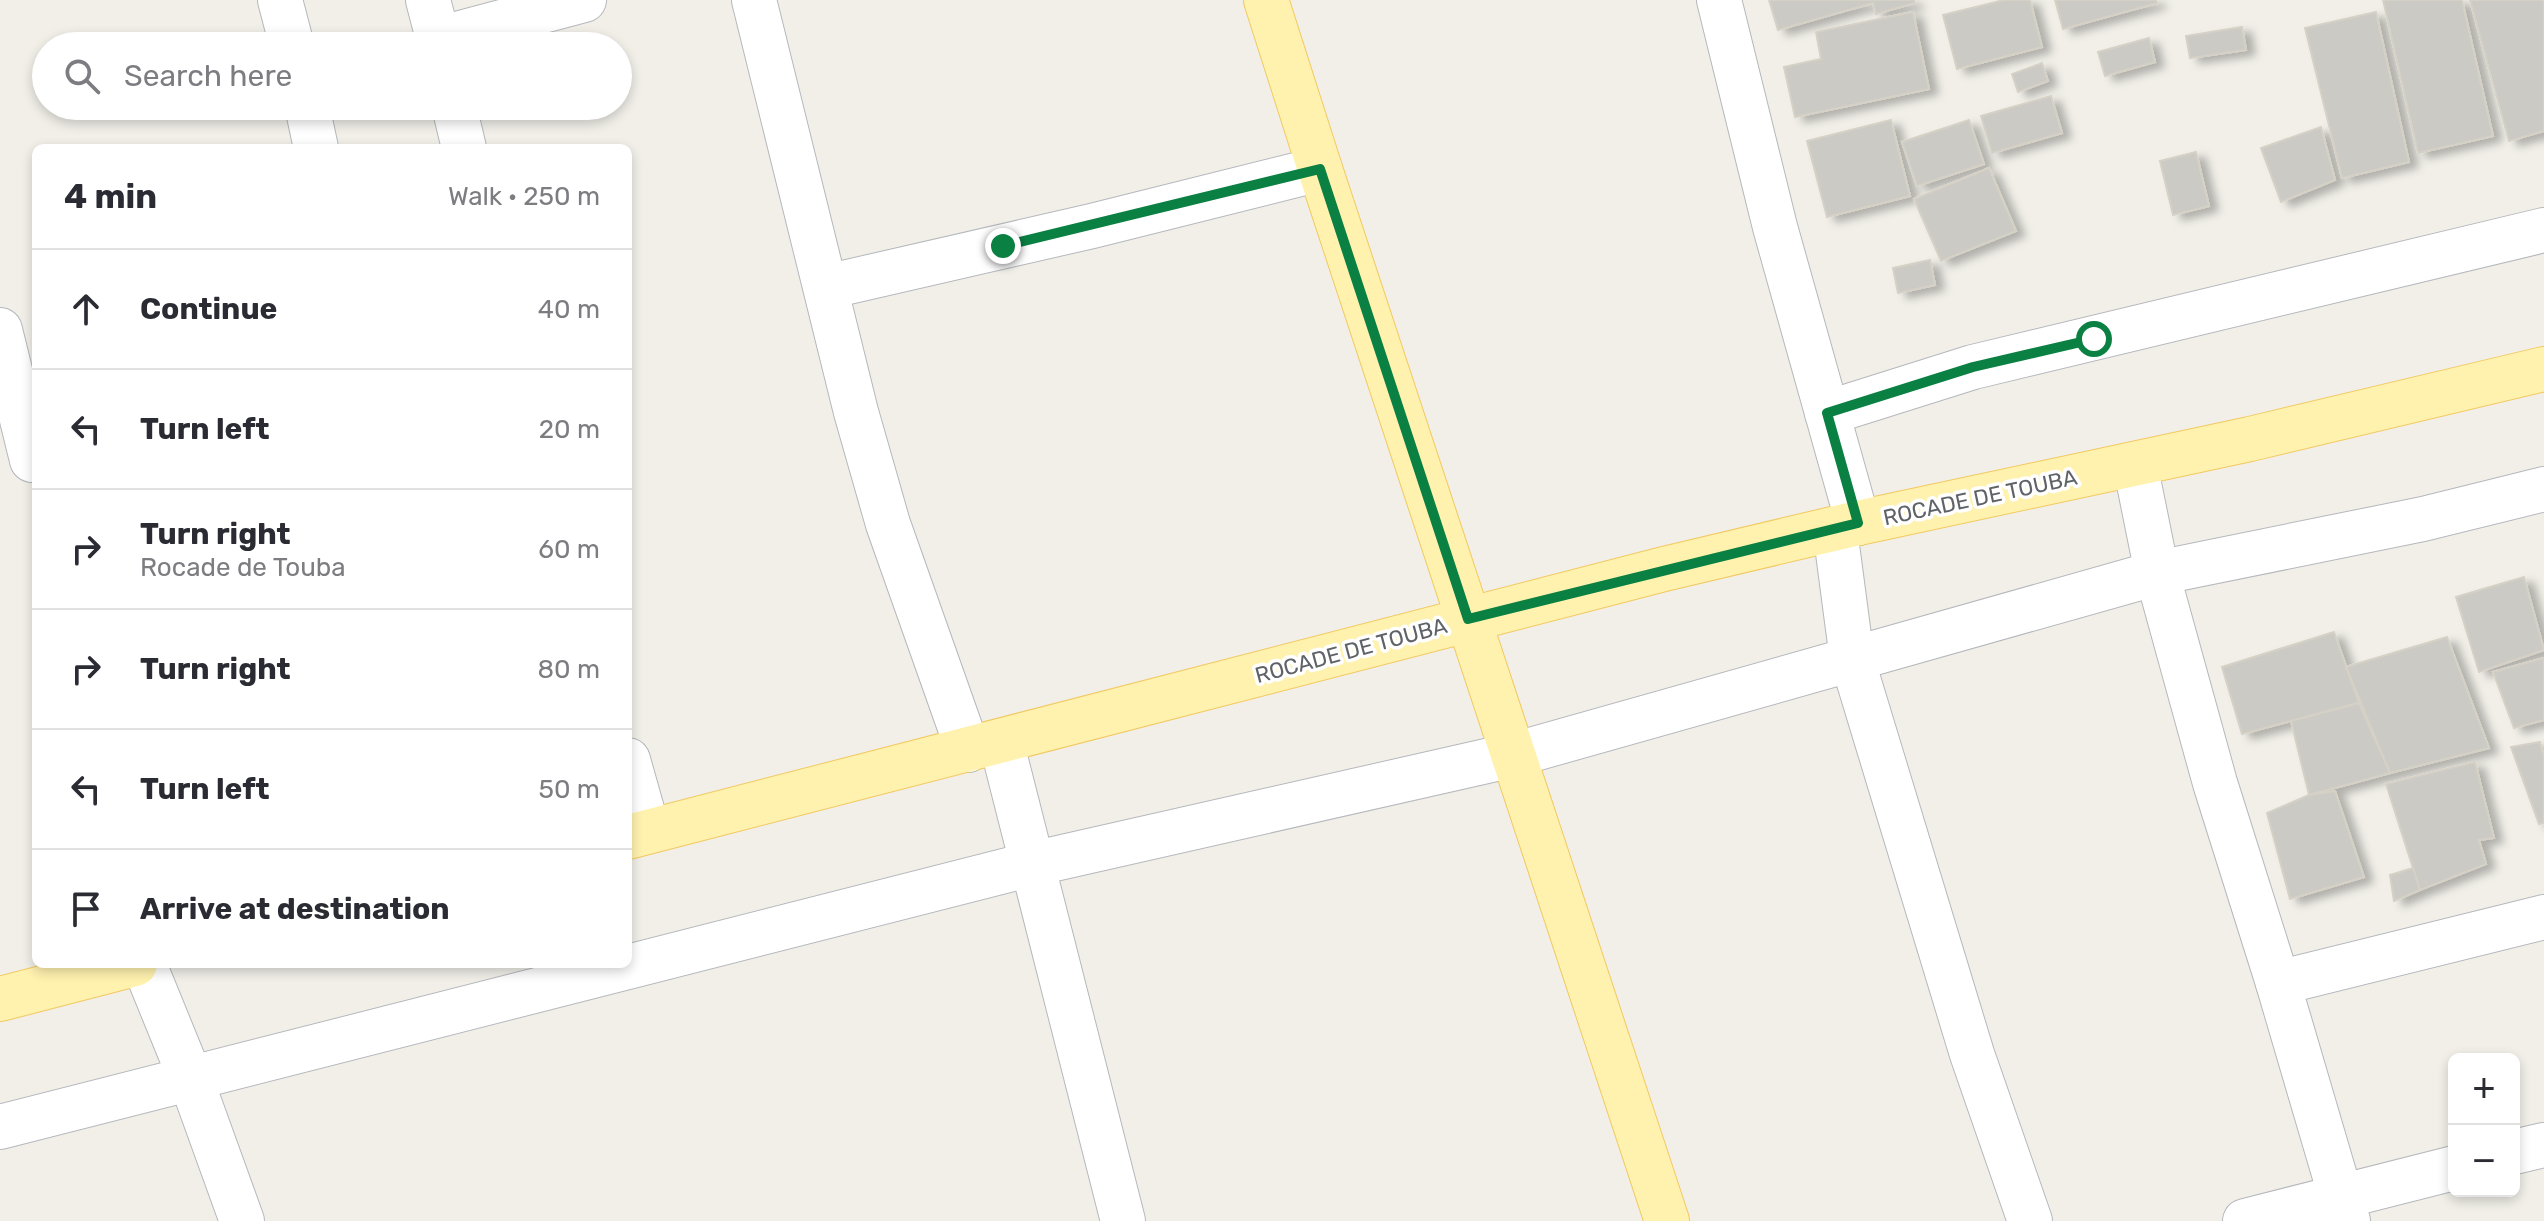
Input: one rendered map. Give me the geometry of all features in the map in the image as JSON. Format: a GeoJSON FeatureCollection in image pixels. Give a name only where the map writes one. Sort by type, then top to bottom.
{"type":"FeatureCollection","features":[{"type":"Feature","properties":{"kind":"main road"},"geometry":{"type":"LineString","coordinates":[[1266,0],[1667,1221]]}},
{"type":"Feature","properties":{"kind":"main road","name":"ROCADE DE TOUBA"},"geometry":{"type":"LineString","coordinates":[[638,834],[1664,569],[2544,369]]}},
{"type":"Feature","properties":{"kind":"main road"},"geometry":{"type":"LineString","coordinates":[[0,999],[120,968]]}},
{"type":"Feature","properties":{"kind":"street"},"geometry":{"type":"LineString","coordinates":[[280,0],[288,32]]}},
{"type":"Feature","properties":{"kind":"street"},"geometry":{"type":"LineString","coordinates":[[435,28],[584,0]]}},
{"type":"Feature","properties":{"kind":"street"},"geometry":{"type":"LineString","coordinates":[[754,0],[856,412],[888,524],[985,746],[1032,864],[1123,1221]]}},
{"type":"Feature","properties":{"kind":"street"},"geometry":{"type":"LineString","coordinates":[[1719,0],[1775,227],[1827,413],[1846,526],[1852,659],[1972,1054],[2030,1221]]}},
{"type":"Feature","properties":{"kind":"street"},"geometry":{"type":"LineString","coordinates":[[310,120],[315,144]]}},
{"type":"Feature","properties":{"kind":"street"},"geometry":{"type":"LineString","coordinates":[[457,120],[463,144]]}},
{"type":"Feature","properties":{"kind":"street"},"geometry":{"type":"LineString","coordinates":[[826,287],[1092,226],[1320,169]]}},
{"type":"Feature","properties":{"kind":"street"},"geometry":{"type":"LineString","coordinates":[[1827,413],[1973,367],[2544,230]]}},
{"type":"Feature","properties":{"kind":"street"},"geometry":{"type":"LineString","coordinates":[[0,330],[23,463]]}},
{"type":"Feature","properties":{"kind":"street"},"geometry":{"type":"LineString","coordinates":[[2135,464],[2157,573],[2215,783],[2344,1209]]}},
{"type":"Feature","properties":{"kind":"street"},"geometry":{"type":"LineString","coordinates":[[632,965],[1032,864],[1513,755],[2157,573],[2423,519],[2544,489]]}},
{"type":"Feature","properties":{"kind":"street"},"geometry":{"type":"LineString","coordinates":[[632,790],[638,834]]}},
{"type":"Feature","properties":{"kind":"street"},"geometry":{"type":"LineString","coordinates":[[2278,983],[2544,917]]}},
{"type":"Feature","properties":{"kind":"street"},"geometry":{"type":"LineString","coordinates":[[146,968],[190,1077],[242,1221]]}},
{"type":"Feature","properties":{"kind":"street"},"geometry":{"type":"LineString","coordinates":[[0,1127],[621,968]]}},
{"type":"Feature","properties":{"kind":"street"},"geometry":{"type":"LineString","coordinates":[[2520,1151],[2544,1145]]}},
{"type":"Feature","properties":{"kind":"street"},"geometry":{"type":"LineString","coordinates":[[2245,1221],[2344,1209],[2448,1170]]}},
{"type":"Feature","properties":{"kind":"building"},"geometry":{"type":"Polygon","coordinates":[[[1769,0],[1914,0],[1914,3],[1876,14],[1873,3],[1778,30],[1769,0]]]}},
{"type":"Feature","properties":{"kind":"building"},"geometry":{"type":"Polygon","coordinates":[[[2004,0],[2030,0],[2042,47],[1957,69],[1943,15],[2004,0]]]}},
{"type":"Feature","properties":{"kind":"building"},"geometry":{"type":"Polygon","coordinates":[[[2055,0],[2156,0],[2157,3],[2063,29],[2055,0]]]}},
{"type":"Feature","properties":{"kind":"building"},"geometry":{"type":"Polygon","coordinates":[[[2383,0],[2462,0],[2493,136],[2418,153],[2383,0]]]}},
{"type":"Feature","properties":{"kind":"building"},"geometry":{"type":"Polygon","coordinates":[[[2470,0],[2544,0],[2544,131],[2509,141],[2470,0]]]}},
{"type":"Feature","properties":{"kind":"building"},"geometry":{"type":"Polygon","coordinates":[[[1913,12],[1929,89],[1795,117],[1784,67],[1821,59],[1816,32],[1913,12]]]}},
{"type":"Feature","properties":{"kind":"building"},"geometry":{"type":"Polygon","coordinates":[[[2376,12],[2409,162],[2342,178],[2305,28],[2376,12]]]}},
{"type":"Feature","properties":{"kind":"building"},"geometry":{"type":"Polygon","coordinates":[[[2242,27],[2246,50],[2190,58],[2186,36],[2242,27]]]}},
{"type":"Feature","properties":{"kind":"building"},"geometry":{"type":"Polygon","coordinates":[[[2149,38],[2155,62],[2105,76],[2098,52],[2149,38]]]}},
{"type":"Feature","properties":{"kind":"building"},"geometry":{"type":"Polygon","coordinates":[[[2042,63],[2048,81],[2018,92],[2012,74],[2042,63]]]}},
{"type":"Feature","properties":{"kind":"building"},"geometry":{"type":"Polygon","coordinates":[[[2051,96],[2062,133],[1992,153],[1981,116],[2051,96]]]}},
{"type":"Feature","properties":{"kind":"building"},"geometry":{"type":"Polygon","coordinates":[[[1891,120],[1910,196],[1827,217],[1807,141],[1891,120]]]}},
{"type":"Feature","properties":{"kind":"building"},"geometry":{"type":"Polygon","coordinates":[[[1969,120],[1984,164],[1917,186],[1902,142],[1969,120]]]}},
{"type":"Feature","properties":{"kind":"building"},"geometry":{"type":"Polygon","coordinates":[[[2321,127],[2335,180],[2281,202],[2261,148],[2321,127]]]}},
{"type":"Feature","properties":{"kind":"building"},"geometry":{"type":"Polygon","coordinates":[[[2196,152],[2209,206],[2173,215],[2160,161],[2196,152]]]}},
{"type":"Feature","properties":{"kind":"building"},"geometry":{"type":"Polygon","coordinates":[[[1989,168],[2016,231],[1941,261],[1914,199],[1989,168]]]}},
{"type":"Feature","properties":{"kind":"building"},"geometry":{"type":"Polygon","coordinates":[[[1930,260],[1935,285],[1898,293],[1893,268],[1930,260]]]}},
{"type":"Feature","properties":{"kind":"building"},"geometry":{"type":"Polygon","coordinates":[[[2524,577],[2544,650],[2479,672],[2456,597],[2524,577]]]}},
{"type":"Feature","properties":{"kind":"building"},"geometry":{"type":"Polygon","coordinates":[[[2334,632],[2359,703],[2242,734],[2222,667],[2334,632]]]}},
{"type":"Feature","properties":{"kind":"building"},"geometry":{"type":"Polygon","coordinates":[[[2447,637],[2489,748],[2390,773],[2346,667],[2447,637]]]}},
{"type":"Feature","properties":{"kind":"building"},"geometry":{"type":"Polygon","coordinates":[[[2544,658],[2544,720],[2514,728],[2493,672],[2544,658]]]}},
{"type":"Feature","properties":{"kind":"building"},"geometry":{"type":"Polygon","coordinates":[[[2359,703],[2390,773],[2309,795],[2291,721],[2359,703]]]}},
{"type":"Feature","properties":{"kind":"building"},"geometry":{"type":"Polygon","coordinates":[[[2540,742],[2544,757],[2544,823],[2539,824],[2511,747],[2540,742]]]}},
{"type":"Feature","properties":{"kind":"building"},"geometry":{"type":"Polygon","coordinates":[[[2475,762],[2494,838],[2479,840],[2486,864],[2420,890],[2386,784],[2475,762]]]}},
{"type":"Feature","properties":{"kind":"building"},"geometry":{"type":"Polygon","coordinates":[[[2335,791],[2364,877],[2290,899],[2267,813],[2309,795],[2335,791]]]}},
{"type":"Feature","properties":{"kind":"building"},"geometry":{"type":"Polygon","coordinates":[[[2413,868],[2420,890],[2394,901],[2390,875],[2413,868]]]}},
{"type":"Feature","properties":{"kind":"route"},"geometry":{"type":"LineString","coordinates":[[1003,246],[1320,169],[1468,619],[1858,523],[1827,413],[1973,367],[2094,339]]}}]}
